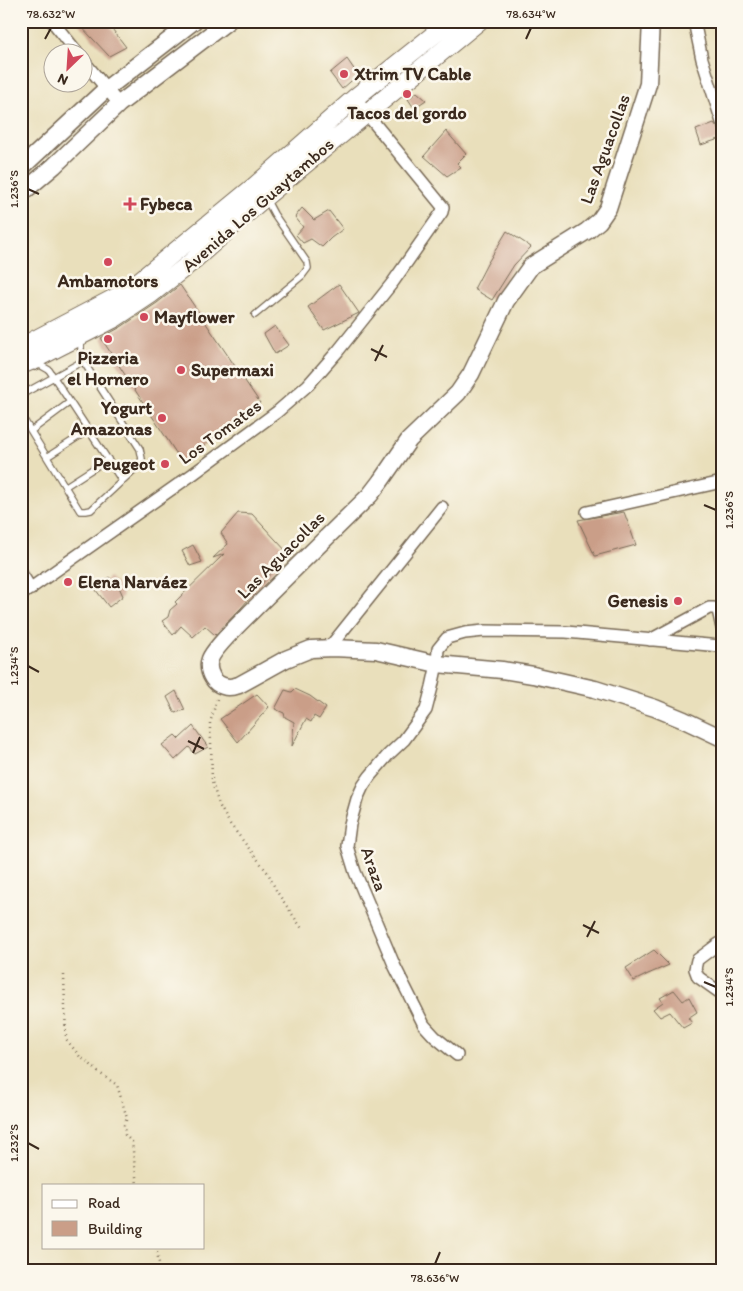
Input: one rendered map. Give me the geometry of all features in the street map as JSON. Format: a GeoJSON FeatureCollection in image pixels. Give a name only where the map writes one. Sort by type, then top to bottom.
{"type":"FeatureCollection","features":[{"type":"Feature","properties":{"kind":"main road","name":"Avenida Los Guaytambos"},"geometry":{"type":"LineString","coordinates":[[26,357],[81,335],[115,318],[151,294],[189,264],[356,97],[447,23]]}},
{"type":"Feature","properties":{"kind":"main road","name":"Avenida Los Guaytambos"},"geometry":{"type":"LineString","coordinates":[[26,357],[126,292],[366,113],[458,39],[474,23]]}},
{"type":"Feature","properties":{"kind":"main road"},"geometry":{"type":"LineString","coordinates":[[137,283],[151,294]]}},
{"type":"Feature","properties":{"kind":"street"},"geometry":{"type":"LineString","coordinates":[[52,21],[69,42]]}},
{"type":"Feature","properties":{"kind":"street"},"geometry":{"type":"LineString","coordinates":[[21,168],[106,89],[194,21]]}},
{"type":"Feature","properties":{"kind":"street"},"geometry":{"type":"LineString","coordinates":[[21,194],[54,166],[119,104],[228,21]]}},
{"type":"Feature","properties":{"kind":"street","name":"Las Aguacollas"},"geometry":{"type":"LineString","coordinates":[[221,685],[213,678],[210,672],[212,654],[300,563],[370,495],[408,440],[458,393],[471,374],[506,301],[531,266],[587,231],[599,221],[608,208],[648,84],[651,21]]}},
{"type":"Feature","properties":{"kind":"street"},"geometry":{"type":"LineString","coordinates":[[694,21],[702,59],[722,122]]}},
{"type":"Feature","properties":{"kind":"street"},"geometry":{"type":"LineString","coordinates":[[447,23],[458,39]]}},
{"type":"Feature","properties":{"kind":"street"},"geometry":{"type":"LineString","coordinates":[[92,72],[119,104]]}},
{"type":"Feature","properties":{"kind":"street"},"geometry":{"type":"LineString","coordinates":[[356,97],[366,113]]}},
{"type":"Feature","properties":{"kind":"street","name":"Los Tomates"},"geometry":{"type":"LineString","coordinates":[[26,592],[277,412],[308,385],[344,344],[393,282],[442,212],[443,207],[366,113]]}},
{"type":"Feature","properties":{"kind":"street"},"geometry":{"type":"LineString","coordinates":[[40,152],[54,166]]}},
{"type":"Feature","properties":{"kind":"street"},"geometry":{"type":"LineString","coordinates":[[587,512],[722,482]]}},
{"type":"Feature","properties":{"kind":"street"},"geometry":{"type":"LineString","coordinates":[[329,648],[442,507]]}},
{"type":"Feature","properties":{"kind":"street"},"geometry":{"type":"LineString","coordinates":[[21,573],[26,592]]}},
{"type":"Feature","properties":{"kind":"street"},"geometry":{"type":"LineString","coordinates":[[650,640],[709,608],[718,610],[722,628]]}},
{"type":"Feature","properties":{"kind":"street","name":"Araza"},"geometry":{"type":"LineString","coordinates":[[457,1055],[435,1037],[424,1025],[416,1011],[391,958],[355,872],[347,846],[350,824],[357,799],[370,776],[404,740],[426,710],[437,664],[438,649],[448,638],[465,633],[484,631],[566,632],[720,646],[722,643]]}},
{"type":"Feature","properties":{"kind":"street"},"geometry":{"type":"LineString","coordinates":[[221,685],[235,687],[286,659],[311,649],[376,650],[437,664],[502,670],[595,688],[655,708],[722,738]]}},
{"type":"Feature","properties":{"kind":"street"},"geometry":{"type":"LineString","coordinates":[[722,942],[697,960],[695,970],[698,977],[722,994]]}},
{"type":"Feature","properties":{"kind":"lane"},"geometry":{"type":"LineString","coordinates":[[254,315],[302,276],[308,268],[307,262],[260,192]]}},
{"type":"Feature","properties":{"kind":"lane"},"geometry":{"type":"LineString","coordinates":[[21,415],[80,510],[91,510],[138,466],[142,459],[140,449],[83,361],[81,356],[81,335]]}},
{"type":"Feature","properties":{"kind":"lane"},"geometry":{"type":"LineString","coordinates":[[26,357],[49,370],[122,481]]}},
{"type":"Feature","properties":{"kind":"lane"},"geometry":{"type":"LineString","coordinates":[[21,396],[83,361]]}},
{"type":"Feature","properties":{"kind":"lane"},"geometry":{"type":"LineString","coordinates":[[31,431],[70,402]]}},
{"type":"Feature","properties":{"kind":"lane"},"geometry":{"type":"LineString","coordinates":[[47,457],[89,430]]}},
{"type":"Feature","properties":{"kind":"lane"},"geometry":{"type":"LineString","coordinates":[[66,486],[108,459]]}},
{"type":"Feature","properties":{"kind":"path"},"geometry":{"type":"LineString","coordinates":[[221,685],[210,723],[212,782],[215,794],[230,824],[268,873],[277,892],[303,930]]}},
{"type":"Feature","properties":{"kind":"path"},"geometry":{"type":"LineString","coordinates":[[64,975],[66,1039],[81,1058],[116,1085],[127,1118],[124,1124],[125,1135],[132,1142],[137,1184]]}},
{"type":"Feature","properties":{"kind":"path"},"geometry":{"type":"LineString","coordinates":[[156,1248],[159,1262]]}},
{"type":"Feature","properties":{"kind":"building"},"geometry":{"type":"Polygon","coordinates":[[[76,21],[106,21],[126,47],[109,56],[76,21]]]}},
{"type":"Feature","properties":{"kind":"building","name":"Xtrim TV Cable"},"geometry":{"type":"Polygon","coordinates":[[[347,59],[358,75],[342,89],[330,73],[347,59]]]}},
{"type":"Feature","properties":{"kind":"building"},"geometry":{"type":"Polygon","coordinates":[[[417,92],[426,100],[414,108],[408,99],[417,92]]]}},
{"type":"Feature","properties":{"kind":"building"},"geometry":{"type":"Polygon","coordinates":[[[714,123],[719,129],[722,138],[701,145],[696,130],[714,123]]]}},
{"type":"Feature","properties":{"kind":"building"},"geometry":{"type":"Polygon","coordinates":[[[446,131],[466,154],[457,163],[461,167],[447,176],[424,156],[446,131]]]}},
{"type":"Feature","properties":{"kind":"building"},"geometry":{"type":"Polygon","coordinates":[[[302,208],[314,220],[329,211],[343,229],[322,247],[311,239],[303,243],[296,235],[303,227],[295,217],[302,208]]]}},
{"type":"Feature","properties":{"kind":"building"},"geometry":{"type":"Polygon","coordinates":[[[507,231],[531,247],[514,265],[492,300],[474,289],[507,231]]]}},
{"type":"Feature","properties":{"kind":"building"},"geometry":{"type":"Polygon","coordinates":[[[339,284],[359,313],[324,330],[308,307],[339,284]]]}},
{"type":"Feature","properties":{"kind":"building","name":"Supermaxi"},"geometry":{"type":"Polygon","coordinates":[[[180,285],[260,403],[182,462],[101,338],[157,303],[180,285]]]}},
{"type":"Feature","properties":{"kind":"building"},"geometry":{"type":"Polygon","coordinates":[[[275,326],[289,345],[275,354],[264,334],[275,326]]]}},
{"type":"Feature","properties":{"kind":"building"},"geometry":{"type":"Polygon","coordinates":[[[624,512],[636,545],[595,556],[578,520],[624,512]]]}},
{"type":"Feature","properties":{"kind":"building"},"geometry":{"type":"Polygon","coordinates":[[[238,513],[252,514],[288,553],[242,607],[215,635],[205,626],[193,637],[181,626],[173,635],[162,621],[168,617],[170,610],[177,604],[175,602],[224,554],[213,558],[228,544],[221,533],[238,513]]]}},
{"type":"Feature","properties":{"kind":"building"},"geometry":{"type":"Polygon","coordinates":[[[193,545],[202,562],[190,566],[182,551],[193,545]]]}},
{"type":"Feature","properties":{"kind":"building"},"geometry":{"type":"Polygon","coordinates":[[[109,577],[119,587],[123,596],[109,607],[95,589],[109,577]]]}},
{"type":"Feature","properties":{"kind":"building"},"geometry":{"type":"Polygon","coordinates":[[[295,689],[310,696],[326,708],[319,719],[314,716],[311,722],[306,719],[292,746],[294,722],[285,717],[284,713],[275,709],[285,690],[292,692],[295,689]]]}},
{"type":"Feature","properties":{"kind":"building"},"geometry":{"type":"Polygon","coordinates":[[[176,691],[185,710],[175,713],[167,697],[176,691]]]}},
{"type":"Feature","properties":{"kind":"building"},"geometry":{"type":"Polygon","coordinates":[[[257,694],[269,707],[238,742],[220,719],[257,694]]]}},
{"type":"Feature","properties":{"kind":"building"},"geometry":{"type":"Polygon","coordinates":[[[193,726],[208,747],[195,754],[189,747],[175,760],[162,745],[175,735],[179,739],[193,726]]]}},
{"type":"Feature","properties":{"kind":"building"},"geometry":{"type":"Polygon","coordinates":[[[654,950],[669,965],[634,981],[626,968],[654,950]]]}},
{"type":"Feature","properties":{"kind":"building"},"geometry":{"type":"Polygon","coordinates":[[[674,990],[683,1001],[689,997],[697,1012],[688,1018],[692,1023],[683,1028],[670,1012],[660,1017],[653,1009],[663,1002],[660,998],[674,990]]]}},
{"type":"Feature","properties":{"kind":"place","name":"Xtrim TV Cable"},"geometry":{"type":"Point","coordinates":[344,74]}},
{"type":"Feature","properties":{"kind":"place","name":"Tacos del gordo"},"geometry":{"type":"Point","coordinates":[407,94]}},
{"type":"Feature","properties":{"kind":"place","name":"Fybeca"},"geometry":{"type":"Point","coordinates":[130,204]}},
{"type":"Feature","properties":{"kind":"place","name":"Ambamotors"},"geometry":{"type":"Point","coordinates":[108,262]}},
{"type":"Feature","properties":{"kind":"place","name":"Mayflower"},"geometry":{"type":"Point","coordinates":[144,317]}},
{"type":"Feature","properties":{"kind":"place","name":"Pizzeria el Hornero"},"geometry":{"type":"Point","coordinates":[108,339]}},
{"type":"Feature","properties":{"kind":"place","name":"Supermaxi"},"geometry":{"type":"Point","coordinates":[181,370]}},
{"type":"Feature","properties":{"kind":"place","name":"Yogurt Amazonas"},"geometry":{"type":"Point","coordinates":[162,418]}},
{"type":"Feature","properties":{"kind":"place","name":"Peugeot"},"geometry":{"type":"Point","coordinates":[165,464]}},
{"type":"Feature","properties":{"kind":"place","name":"Elena Narváez"},"geometry":{"type":"Point","coordinates":[68,582]}},
{"type":"Feature","properties":{"kind":"place","name":"Genesis"},"geometry":{"type":"Point","coordinates":[678,601]}}]}
